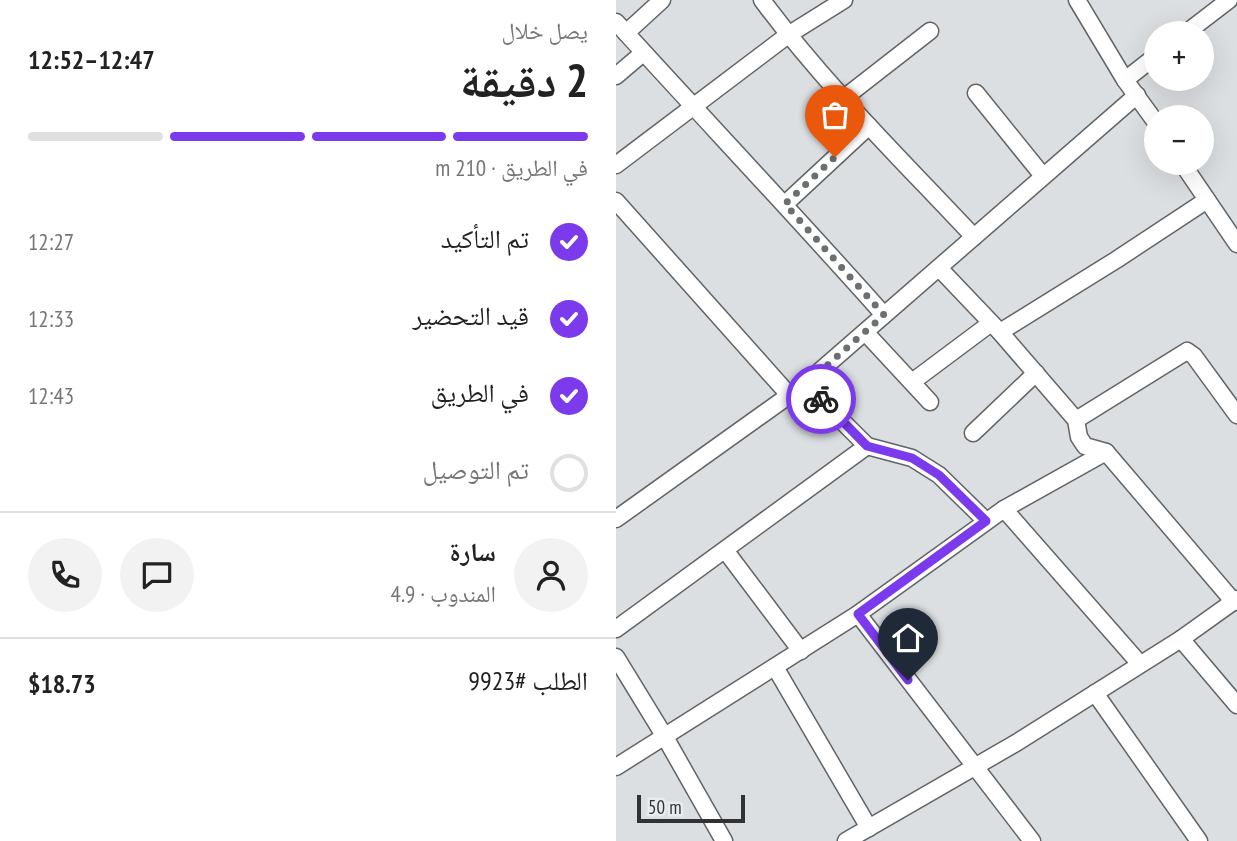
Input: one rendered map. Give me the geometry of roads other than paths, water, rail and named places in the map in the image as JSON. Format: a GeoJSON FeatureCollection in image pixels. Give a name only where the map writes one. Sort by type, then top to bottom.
{"type":"FeatureCollection","features":[{"type":"Feature","properties":{"kind":"street"},"geometry":{"type":"LineString","coordinates":[[662,0],[621,28],[884,315]]}},
{"type":"Feature","properties":{"kind":"street"},"geometry":{"type":"LineString","coordinates":[[762,0],[788,35],[869,126],[974,237]]}},
{"type":"Feature","properties":{"kind":"street"},"geometry":{"type":"LineString","coordinates":[[616,165],[788,35],[844,0]]}},
{"type":"Feature","properties":{"kind":"street"},"geometry":{"type":"LineString","coordinates":[[1077,0],[1125,80],[1145,105]]}},
{"type":"Feature","properties":{"kind":"street"},"geometry":{"type":"LineString","coordinates":[[1204,21],[1234,1]]}},
{"type":"Feature","properties":{"kind":"street"},"geometry":{"type":"LineString","coordinates":[[844,98],[930,31]]}},
{"type":"Feature","properties":{"kind":"street"},"geometry":{"type":"LineString","coordinates":[[616,76],[643,52]]}},
{"type":"Feature","properties":{"kind":"street"},"geometry":{"type":"LineString","coordinates":[[1125,80],[1144,65]]}},
{"type":"Feature","properties":{"kind":"street"},"geometry":{"type":"LineString","coordinates":[[976,93],[1043,176]]}},
{"type":"Feature","properties":{"kind":"street"},"geometry":{"type":"LineString","coordinates":[[620,510],[806,384],[1138,95]]}},
{"type":"Feature","properties":{"kind":"street"},"geometry":{"type":"LineString","coordinates":[[785,204],[869,126]]}},
{"type":"Feature","properties":{"kind":"street"},"geometry":{"type":"LineString","coordinates":[[1190,175],[1237,244]]}},
{"type":"Feature","properties":{"kind":"street"},"geometry":{"type":"LineString","coordinates":[[912,382],[996,327],[1115,260],[1207,200]]}},
{"type":"Feature","properties":{"kind":"street"},"geometry":{"type":"LineString","coordinates":[[616,201],[790,396]]}},
{"type":"Feature","properties":{"kind":"street"},"geometry":{"type":"LineString","coordinates":[[849,840],[976,767],[1181,639],[1236,601],[1106,452],[1085,446],[1079,437],[1076,420],[996,327],[940,269]]}},
{"type":"Feature","properties":{"kind":"street"},"geometry":{"type":"LineString","coordinates":[[865,332],[930,402]]}},
{"type":"Feature","properties":{"kind":"street"},"geometry":{"type":"LineString","coordinates":[[1076,420],[1187,351],[1195,356],[1237,415]]}},
{"type":"Feature","properties":{"kind":"street"},"geometry":{"type":"LineString","coordinates":[[973,433],[1036,373]]}},
{"type":"Feature","properties":{"kind":"street"},"geometry":{"type":"LineString","coordinates":[[806,384],[867,446],[912,458],[939,475],[986,521]]}},
{"type":"Feature","properties":{"kind":"street"},"geometry":{"type":"LineString","coordinates":[[616,629],[867,446]]}},
{"type":"Feature","properties":{"kind":"street"},"geometry":{"type":"LineString","coordinates":[[616,767],[858,614],[1004,509],[1106,452]]}},
{"type":"Feature","properties":{"kind":"street"},"geometry":{"type":"LineString","coordinates":[[1004,509],[1140,664]]}},
{"type":"Feature","properties":{"kind":"street"},"geometry":{"type":"LineString","coordinates":[[725,550],[801,651]]}},
{"type":"Feature","properties":{"kind":"street"},"geometry":{"type":"LineString","coordinates":[[858,614],[1032,841]]}},
{"type":"Feature","properties":{"kind":"street"},"geometry":{"type":"LineString","coordinates":[[1181,639],[1237,705]]}},
{"type":"Feature","properties":{"kind":"street"},"geometry":{"type":"LineString","coordinates":[[616,657],[724,841]]}},
{"type":"Feature","properties":{"kind":"street"},"geometry":{"type":"LineString","coordinates":[[775,667],[869,828]]}},
{"type":"Feature","properties":{"kind":"street"},"geometry":{"type":"LineString","coordinates":[[1095,693],[1199,841]]}}]}
